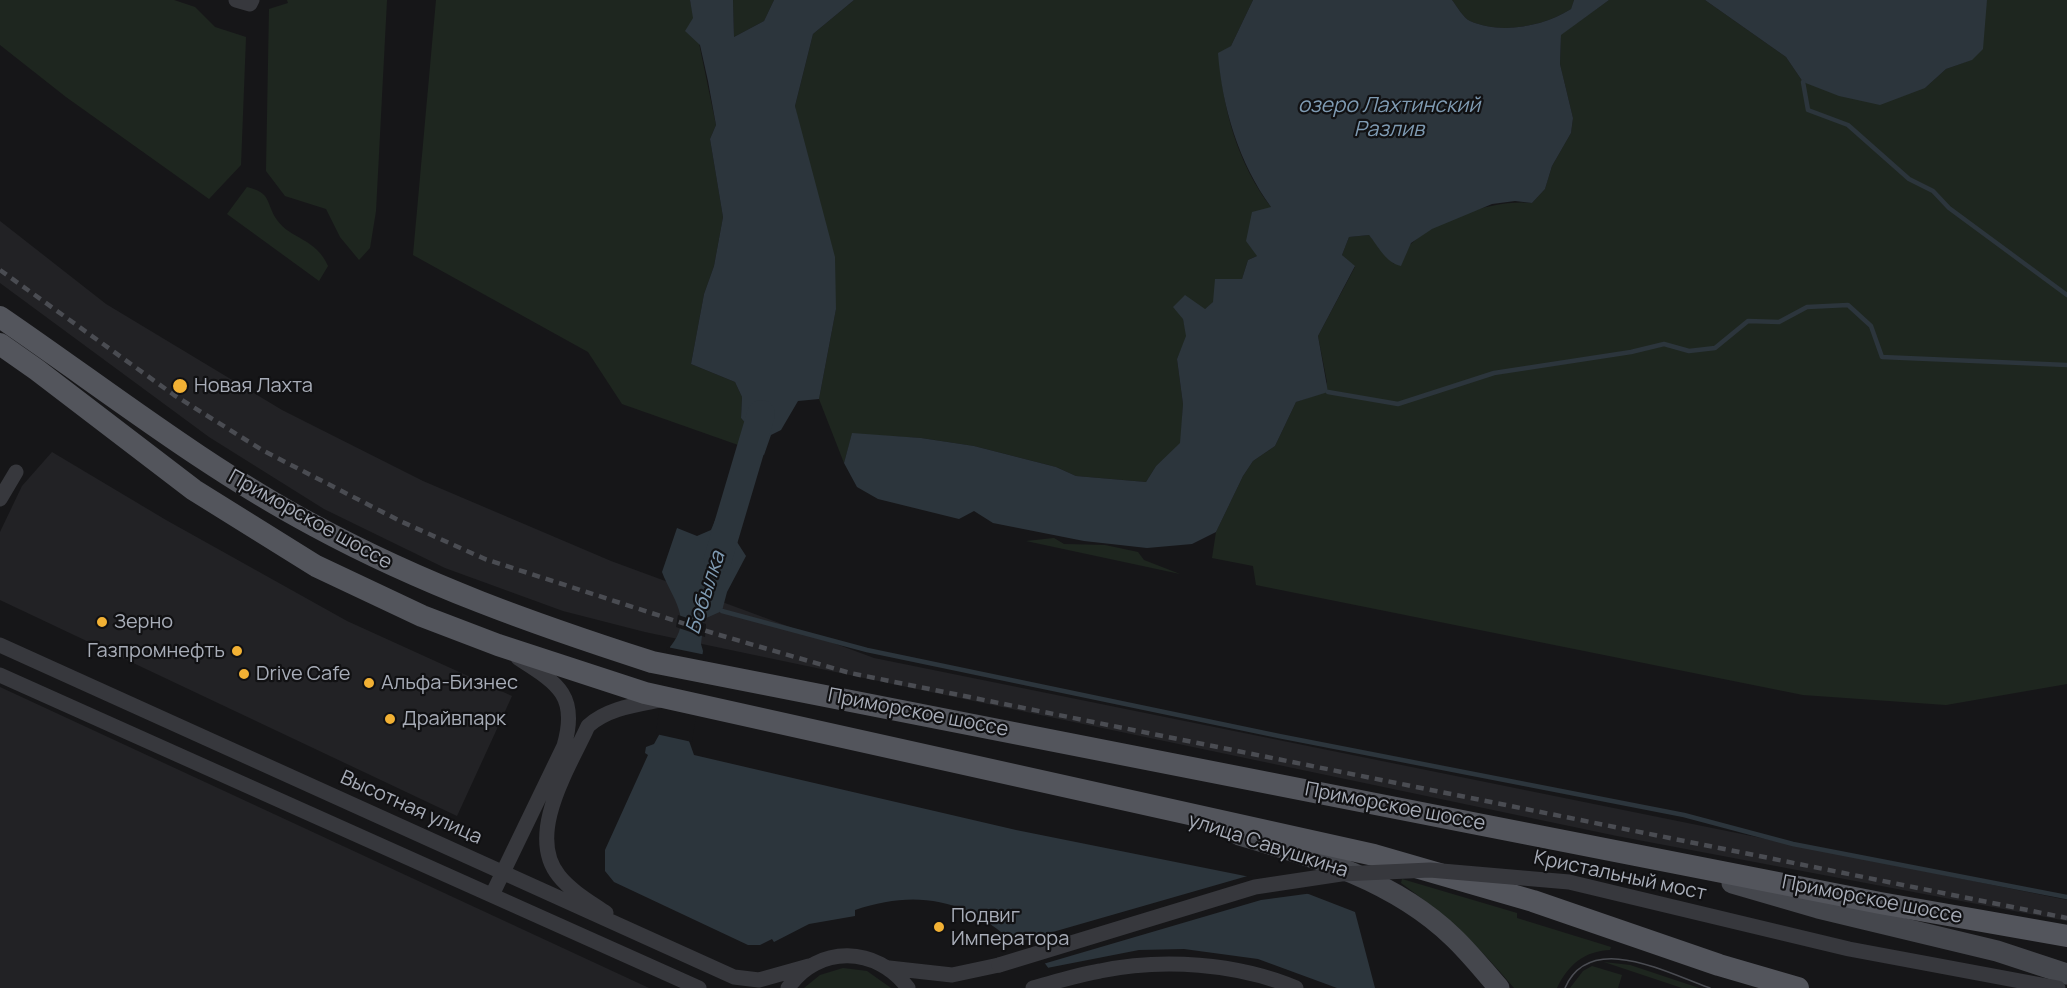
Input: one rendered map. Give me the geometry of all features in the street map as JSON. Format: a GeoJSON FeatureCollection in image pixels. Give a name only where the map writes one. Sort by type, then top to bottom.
{"type":"FeatureCollection","features":[{"type":"Feature","properties":{"kind":"main road","name":"Приморское шоссе"},"geometry":{"type":"LineString","coordinates":[[0,318],[224,472],[313,526],[418,578],[477,603],[652,662],[1880,903],[2067,936]]}},
{"type":"Feature","properties":{"kind":"main road","name":"Приморское шоссе"},"geometry":{"type":"LineString","coordinates":[[0,344],[194,490],[316,566],[422,616],[498,645],[645,693],[1374,855],[1533,901],[1719,965],[1798,988]]}},
{"type":"Feature","properties":{"kind":"main road","name":"улица Савушкина"},"geometry":{"type":"LineString","coordinates":[[1106,795],[1298,852],[1352,872],[1407,901],[1452,936],[1499,988]]}},
{"type":"Feature","properties":{"kind":"main road"},"geometry":{"type":"LineString","coordinates":[[1640,855],[1818,908],[1996,951],[2067,974]]}},
{"type":"Feature","properties":{"kind":"street"},"geometry":{"type":"LineString","coordinates":[[0,499],[16,472]]}},
{"type":"Feature","properties":{"kind":"street","name":"Высотная улица"},"geometry":{"type":"LineString","coordinates":[[0,645],[638,936],[734,977],[759,980],[809,966],[831,957],[849,955],[867,958],[889,968]]}},
{"type":"Feature","properties":{"kind":"street"},"geometry":{"type":"LineString","coordinates":[[492,895],[564,746],[569,721],[567,702],[554,681],[498,645]]}},
{"type":"Feature","properties":{"kind":"street"},"geometry":{"type":"LineString","coordinates":[[0,675],[699,988]]}},
{"type":"Feature","properties":{"kind":"street"},"geometry":{"type":"LineString","coordinates":[[638,936],[580,895],[558,875],[546,843],[546,828],[549,813],[588,726],[595,719],[625,707],[671,698]]}},
{"type":"Feature","properties":{"kind":"street","name":"Кристальный мост"},"geometry":{"type":"LineString","coordinates":[[889,968],[952,975],[999,964],[1255,887],[1341,874],[1430,870],[1569,882],[1849,949],[2058,988]]}},
{"type":"Feature","properties":{"kind":"street"},"geometry":{"type":"LineString","coordinates":[[1033,988],[1100,971],[1138,966],[1181,965],[1254,975],[1296,988]]}},
{"type":"Feature","properties":{"kind":"street"},"geometry":{"type":"LineString","coordinates":[[788,988],[809,966]]}},
{"type":"Feature","properties":{"kind":"street"},"geometry":{"type":"LineString","coordinates":[[889,968],[908,988]]}},
{"type":"Feature","properties":{"kind":"shaded area"},"geometry":{"type":"Polygon","coordinates":[[[0,0],[174,0],[195,7],[215,27],[246,37],[241,165],[209,199],[66,97],[0,45],[0,0]]]}},
{"type":"Feature","properties":{"kind":"shaded area"},"geometry":{"type":"Polygon","coordinates":[[[287,0],[387,0],[376,211],[370,248],[359,260],[340,237],[326,209],[285,196],[266,171],[269,9],[288,3],[287,0]]]}},
{"type":"Feature","properties":{"kind":"shaded area"},"geometry":{"type":"Polygon","coordinates":[[[436,0],[690,0],[716,125],[710,139],[723,217],[714,266],[704,294],[691,364],[735,382],[742,397],[741,418],[748,426],[741,446],[622,404],[588,352],[413,255],[436,0]]]}},
{"type":"Feature","properties":{"kind":"shaded area"},"geometry":{"type":"Polygon","coordinates":[[[733,0],[774,0],[764,21],[734,37],[733,0]]]}},
{"type":"Feature","properties":{"kind":"shaded area"},"geometry":{"type":"Polygon","coordinates":[[[854,0],[1253,0],[1231,46],[1219,54],[1224,94],[1234,135],[1249,173],[1271,207],[1257,256],[1248,260],[1242,279],[1205,309],[1183,319],[1187,336],[1177,359],[1183,404],[1181,443],[1156,466],[1146,482],[1076,476],[1056,467],[974,446],[921,438],[852,434],[844,463],[819,399],[836,309],[795,106],[813,34],[854,0]]]}},
{"type":"Feature","properties":{"kind":"shaded area"},"geometry":{"type":"Polygon","coordinates":[[[1452,0],[1574,0],[1571,9],[1560,15],[1536,24],[1509,28],[1482,25],[1470,21],[1452,0]]]}},
{"type":"Feature","properties":{"kind":"shaded area"},"geometry":{"type":"Polygon","coordinates":[[[1609,0],[1705,0],[1786,57],[1803,82],[1925,88],[1946,69],[1971,60],[1987,0],[2067,0],[2067,684],[1946,705],[1803,695],[1256,585],[1253,566],[1212,558],[1216,532],[1243,476],[1253,461],[1275,446],[1296,402],[1322,393],[1327,382],[1318,336],[1355,267],[1342,255],[1349,237],[1369,235],[1394,264],[1412,243],[1453,218],[1485,207],[1532,203],[1545,189],[1552,166],[1571,133],[1573,118],[1560,64],[1561,34],[1609,0]]]}},
{"type":"Feature","properties":{"kind":"shaded area"},"geometry":{"type":"Polygon","coordinates":[[[247,187],[261,192],[282,226],[310,244],[323,257],[328,266],[319,281],[227,214],[247,187]]]}},
{"type":"Feature","properties":{"kind":"shaded area"},"geometry":{"type":"Polygon","coordinates":[[[0,221],[106,304],[282,410],[423,481],[611,561],[874,658],[2067,900],[2067,921],[1617,836],[645,632],[563,611],[445,568],[324,509],[209,437],[0,283],[0,221]]]}},
{"type":"Feature","properties":{"kind":"shaded area"},"geometry":{"type":"Polygon","coordinates":[[[52,452],[166,520],[347,621],[512,696],[457,816],[0,600],[0,532],[22,486],[52,452]]]}},
{"type":"Feature","properties":{"kind":"shaded area"},"geometry":{"type":"Polygon","coordinates":[[[1054,538],[1064,544],[1105,545],[1138,552],[1144,560],[1180,574],[1026,541],[1054,538]]]}},
{"type":"Feature","properties":{"kind":"shaded area"},"geometry":{"type":"Polygon","coordinates":[[[0,687],[649,988],[0,988],[0,687]]]}},
{"type":"Feature","properties":{"kind":"shaded area"},"geometry":{"type":"Polygon","coordinates":[[[1402,879],[1517,913],[1517,918],[1611,947],[1610,950],[1592,953],[1578,961],[1566,972],[1557,988],[1514,988],[1474,944],[1401,883],[1402,879]]]}},
{"type":"Feature","properties":{"kind":"shaded area"},"geometry":{"type":"Polygon","coordinates":[[[1604,962],[1630,965],[1699,988],[1682,988],[1604,962]]]}},
{"type":"Feature","properties":{"kind":"shaded area"},"geometry":{"type":"Polygon","coordinates":[[[1592,966],[1622,975],[1618,988],[1570,988],[1583,971],[1592,966]]]}},
{"type":"Feature","properties":{"kind":"shaded area"},"geometry":{"type":"Polygon","coordinates":[[[843,968],[867,971],[891,988],[804,988],[820,975],[843,968]]]}},
{"type":"Feature","properties":{"kind":"water"},"geometry":{"type":"Polygon","coordinates":[[[690,0],[733,0],[734,37],[764,21],[774,0],[854,0],[813,34],[795,106],[835,257],[836,309],[819,399],[798,401],[781,430],[771,435],[764,455],[741,446],[748,426],[741,418],[742,397],[735,382],[691,364],[704,294],[714,266],[723,217],[710,139],[716,125],[708,81],[700,45],[685,31],[693,18],[690,0]]]}},
{"type":"Feature","properties":{"kind":"water","name":"озеро Лахтинский Разлив"},"geometry":{"type":"Polygon","coordinates":[[[1253,0],[1452,0],[1470,21],[1482,25],[1509,28],[1536,24],[1560,15],[1571,9],[1574,0],[1609,0],[1561,35],[1560,64],[1573,118],[1571,133],[1552,166],[1545,189],[1532,203],[1515,201],[1492,204],[1432,229],[1411,243],[1401,266],[1387,258],[1369,235],[1349,237],[1342,255],[1355,266],[1318,336],[1328,392],[1296,402],[1275,446],[1253,461],[1243,476],[1216,532],[1192,544],[1147,548],[1084,541],[993,523],[974,511],[959,519],[878,499],[857,487],[844,463],[852,433],[921,438],[974,446],[1056,467],[1076,476],[1146,482],[1156,466],[1180,443],[1183,404],[1177,359],[1186,336],[1183,319],[1173,307],[1185,295],[1205,309],[1213,302],[1215,279],[1242,279],[1248,260],[1257,256],[1246,241],[1252,212],[1271,207],[1250,172],[1234,134],[1223,94],[1218,53],[1231,46],[1253,0]]]}},
{"type":"Feature","properties":{"kind":"water"},"geometry":{"type":"Polygon","coordinates":[[[1705,0],[1987,0],[1983,49],[1972,60],[1946,69],[1925,88],[1880,105],[1839,96],[1803,82],[1786,57],[1705,0]]]}},
{"type":"Feature","properties":{"kind":"water"},"geometry":{"type":"Polygon","coordinates":[[[716,518],[741,528],[737,542],[746,556],[727,592],[722,611],[704,619],[701,644],[703,651],[689,741],[694,755],[1016,830],[1280,883],[1355,912],[1375,988],[1058,988],[1052,973],[1044,962],[1022,942],[1014,943],[978,916],[959,908],[940,902],[920,900],[899,900],[877,904],[855,910],[855,916],[809,924],[774,942],[772,939],[760,945],[748,945],[614,882],[605,871],[605,850],[648,755],[645,753],[646,747],[654,744],[659,735],[670,647],[680,627],[679,609],[662,572],[677,528],[697,536],[711,530],[716,518]]]}},
{"type":"Feature","properties":{"kind":"pier"},"geometry":{"type":"Polygon","coordinates":[[[678,615],[706,624],[705,637],[676,627],[678,615]]]}},
{"type":"Feature","properties":{"kind":"pier"},"geometry":{"type":"Polygon","coordinates":[[[667,647],[706,655],[692,742],[656,734],[667,647]]]}},
{"type":"Feature","properties":{"kind":"pier"},"geometry":{"type":"Polygon","coordinates":[[[1251,875],[1281,881],[1313,893],[1261,900],[1043,964],[1021,945],[1011,944],[1251,875]]]}},
{"type":"Feature","properties":{"kind":"pier"},"geometry":{"type":"Polygon","coordinates":[[[1184,949],[1258,959],[1337,988],[1055,988],[1055,979],[1047,968],[1139,950],[1184,949]]]}},
{"type":"Feature","properties":{"kind":"waterway"},"geometry":{"type":"LineString","coordinates":[[1803,82],[1808,110],[1848,125],[1909,179],[1933,191],[1949,208],[2067,295]]}},
{"type":"Feature","properties":{"kind":"waterway"},"geometry":{"type":"LineString","coordinates":[[1328,392],[1398,404],[1494,373],[1631,352],[1664,344],[1689,351],[1715,348],[1748,321],[1779,322],[1807,307],[1848,305],[1871,326],[1882,357],[2067,365]]}},
{"type":"Feature","properties":{"kind":"waterway","name":"Бобылка"},"geometry":{"type":"LineString","coordinates":[[718,559],[761,414]]}},
{"type":"Feature","properties":{"kind":"waterway"},"geometry":{"type":"LineString","coordinates":[[722,611],[867,650],[1279,736],[1684,815],[1793,844],[2067,897]]}},
{"type":"Feature","properties":{"kind":"tram line"},"geometry":{"type":"LineString","coordinates":[[1565,988],[1577,971],[1592,962],[1611,959],[1653,967],[1710,988]]}},
{"type":"Feature","properties":{"kind":"railway"},"geometry":{"type":"LineString","coordinates":[[0,270],[174,395],[262,450],[400,521],[485,559],[716,634],[850,673],[2067,918]]}},
{"type":"Feature","properties":{"kind":"place","name":"Новая Лахта"},"geometry":{"type":"Point","coordinates":[180,386]}},
{"type":"Feature","properties":{"kind":"place","name":"Зерно"},"geometry":{"type":"Point","coordinates":[102,622]}},
{"type":"Feature","properties":{"kind":"place","name":"Газпромнефть"},"geometry":{"type":"Point","coordinates":[237,651]}},
{"type":"Feature","properties":{"kind":"place","name":"Drive Cafe"},"geometry":{"type":"Point","coordinates":[244,674]}},
{"type":"Feature","properties":{"kind":"place","name":"Альфа-Бизнес"},"geometry":{"type":"Point","coordinates":[369,683]}},
{"type":"Feature","properties":{"kind":"place","name":"Драйвпарк"},"geometry":{"type":"Point","coordinates":[390,719]}},
{"type":"Feature","properties":{"kind":"place","name":"Подвиг Императора"},"geometry":{"type":"Point","coordinates":[939,927]}}]}
